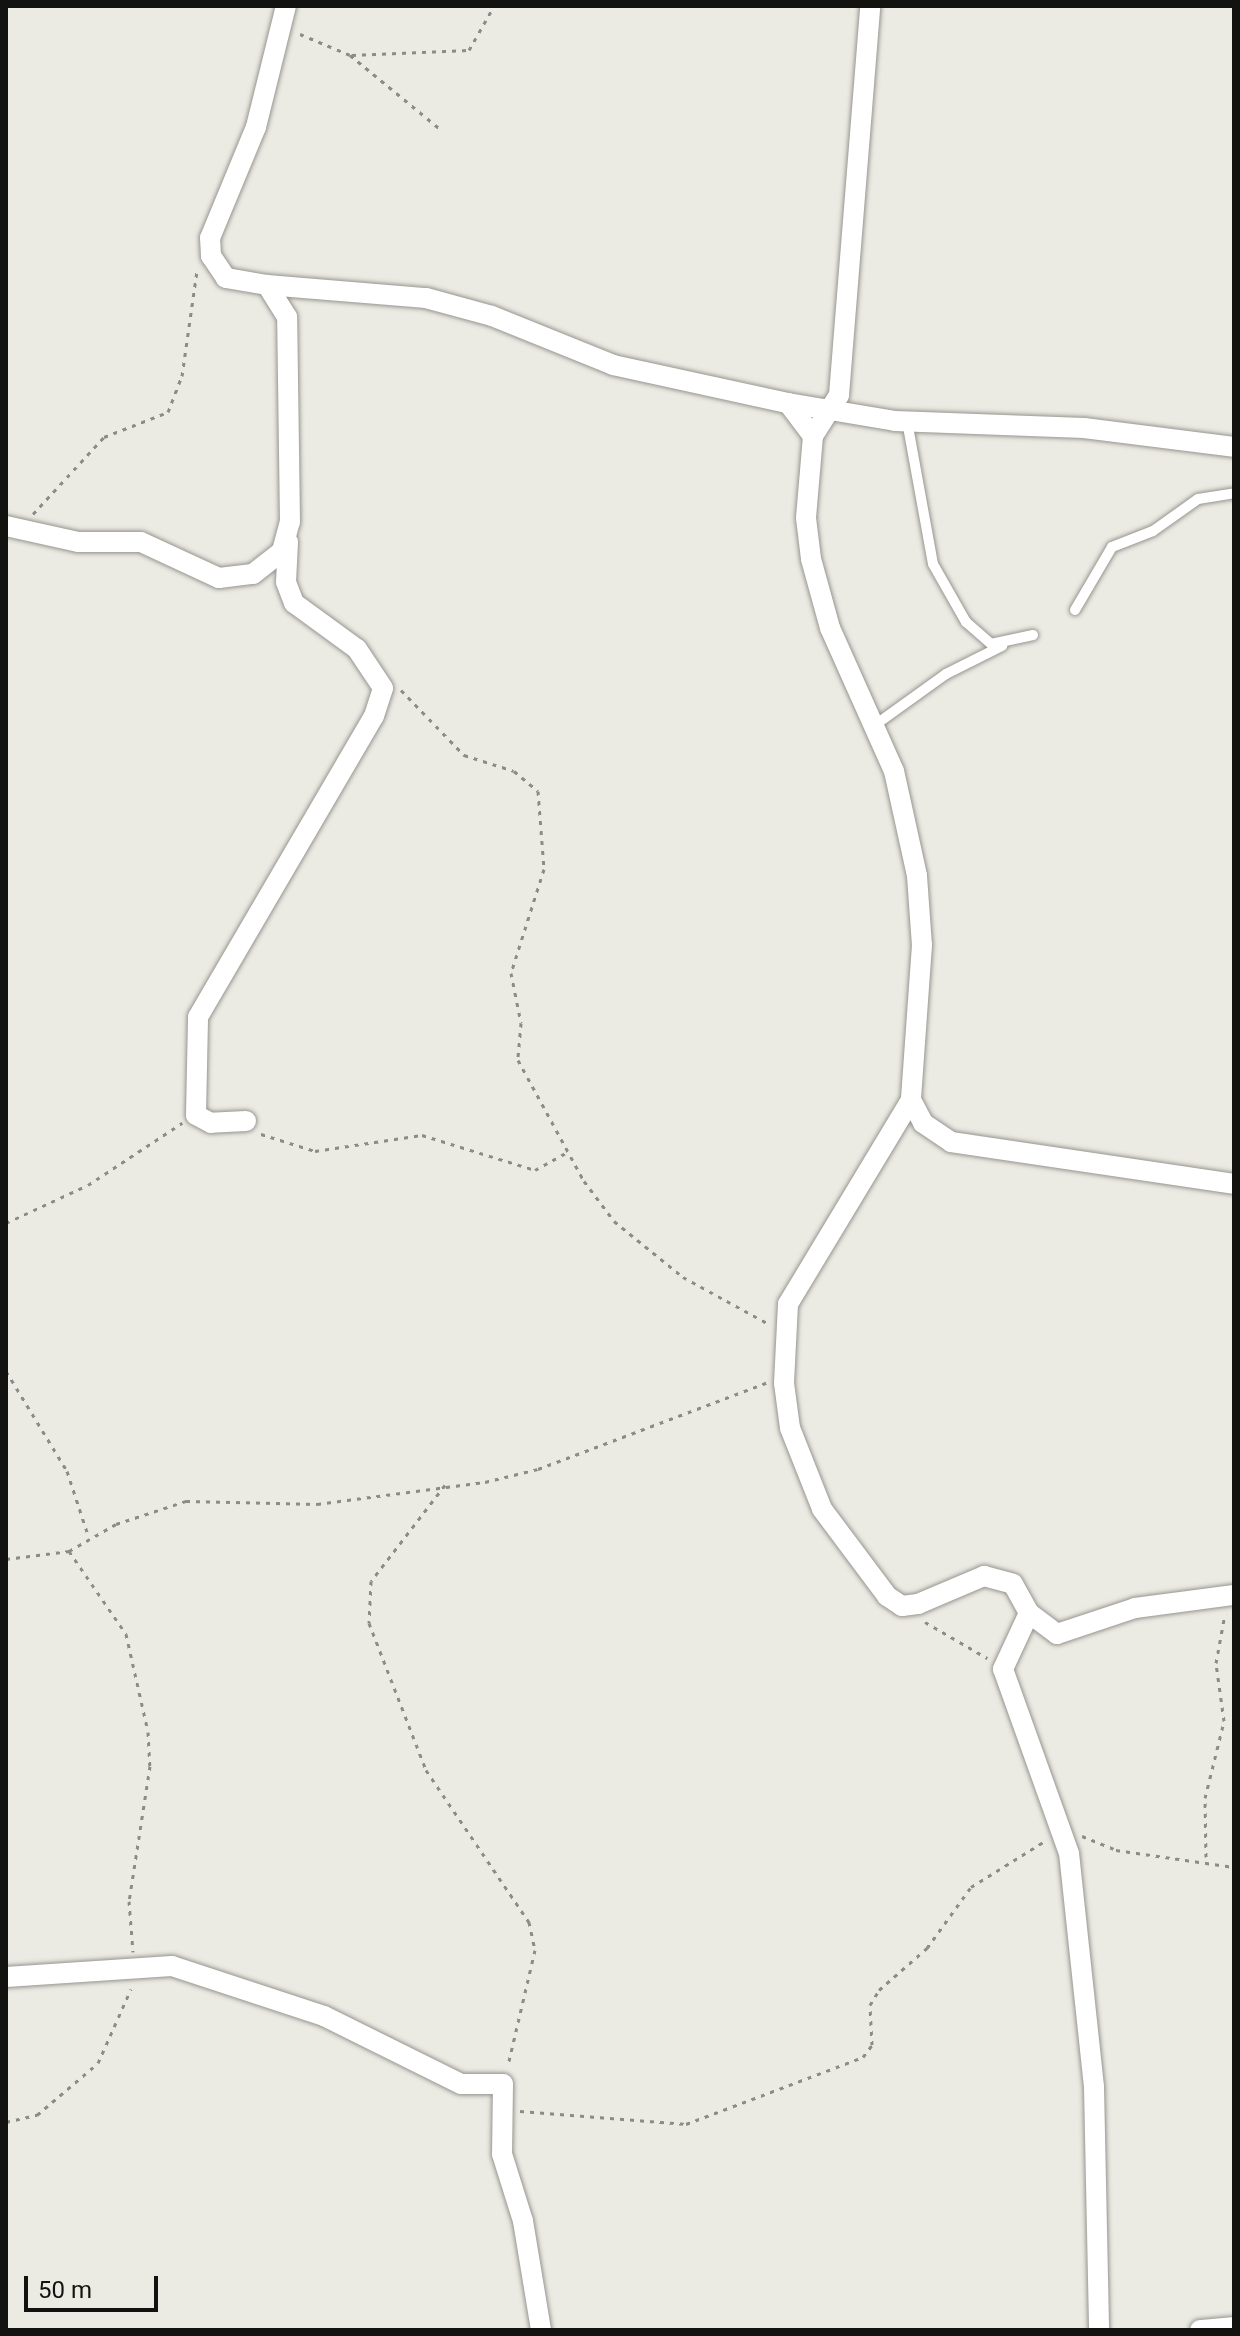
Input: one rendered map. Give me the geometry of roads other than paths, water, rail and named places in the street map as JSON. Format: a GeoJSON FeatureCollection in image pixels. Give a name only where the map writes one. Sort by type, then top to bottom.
{"type":"FeatureCollection","features":[{"type":"Feature","properties":{"kind":"street"},"geometry":{"type":"LineString","coordinates":[[286,6],[256,127],[210,238],[211,256],[226,278],[267,285],[426,298],[521,326],[613,365],[832,411],[907,421],[1084,428],[1234,447]]}},
{"type":"Feature","properties":{"kind":"street"},"geometry":{"type":"LineString","coordinates":[[870,6],[839,395],[832,411],[813,436],[806,518],[811,559],[830,628],[894,771],[923,909],[911,1100],[796,1282],[784,1331],[784,1377],[790,1428],[822,1509],[902,1606],[984,1576],[1013,1584],[1029,1613],[1057,1634],[1135,1608],[1232,1595]]}},
{"type":"Feature","properties":{"kind":"street"},"geometry":{"type":"LineString","coordinates":[[246,1121],[201,1122],[193,1107],[198,1017],[374,716],[383,688],[376,670],[294,603],[286,582],[290,522],[292,337],[267,285]]}},
{"type":"Feature","properties":{"kind":"street"},"geometry":{"type":"LineString","coordinates":[[788,403],[813,436]]}},
{"type":"Feature","properties":{"kind":"street"},"geometry":{"type":"LineString","coordinates":[[15,525],[78,542],[141,542],[219,578],[269,564],[290,522]]}},
{"type":"Feature","properties":{"kind":"street"},"geometry":{"type":"LineString","coordinates":[[911,1100],[923,1123],[951,1142],[1234,1184]]}},
{"type":"Feature","properties":{"kind":"street"},"geometry":{"type":"LineString","coordinates":[[1029,1613],[1003,1669],[1061,1827],[1090,2032],[1102,2232],[1099,2330]]}},
{"type":"Feature","properties":{"kind":"street"},"geometry":{"type":"LineString","coordinates":[[6,1977],[172,1966],[324,2016],[461,2084],[503,2084],[502,2154],[523,2221],[541,2330]]}},
{"type":"Feature","properties":{"kind":"street"},"geometry":{"type":"LineString","coordinates":[[1200,2330],[1234,2327]]}},
{"type":"Feature","properties":{"kind":"lane"},"geometry":{"type":"LineString","coordinates":[[907,421],[933,564],[966,622],[1002,646]]}},
{"type":"Feature","properties":{"kind":"lane"},"geometry":{"type":"LineString","coordinates":[[1075,610],[1112,547],[1153,531],[1198,499],[1234,493]]}},
{"type":"Feature","properties":{"kind":"lane"},"geometry":{"type":"LineString","coordinates":[[875,725],[946,674],[1002,646],[1033,635]]}}]}
